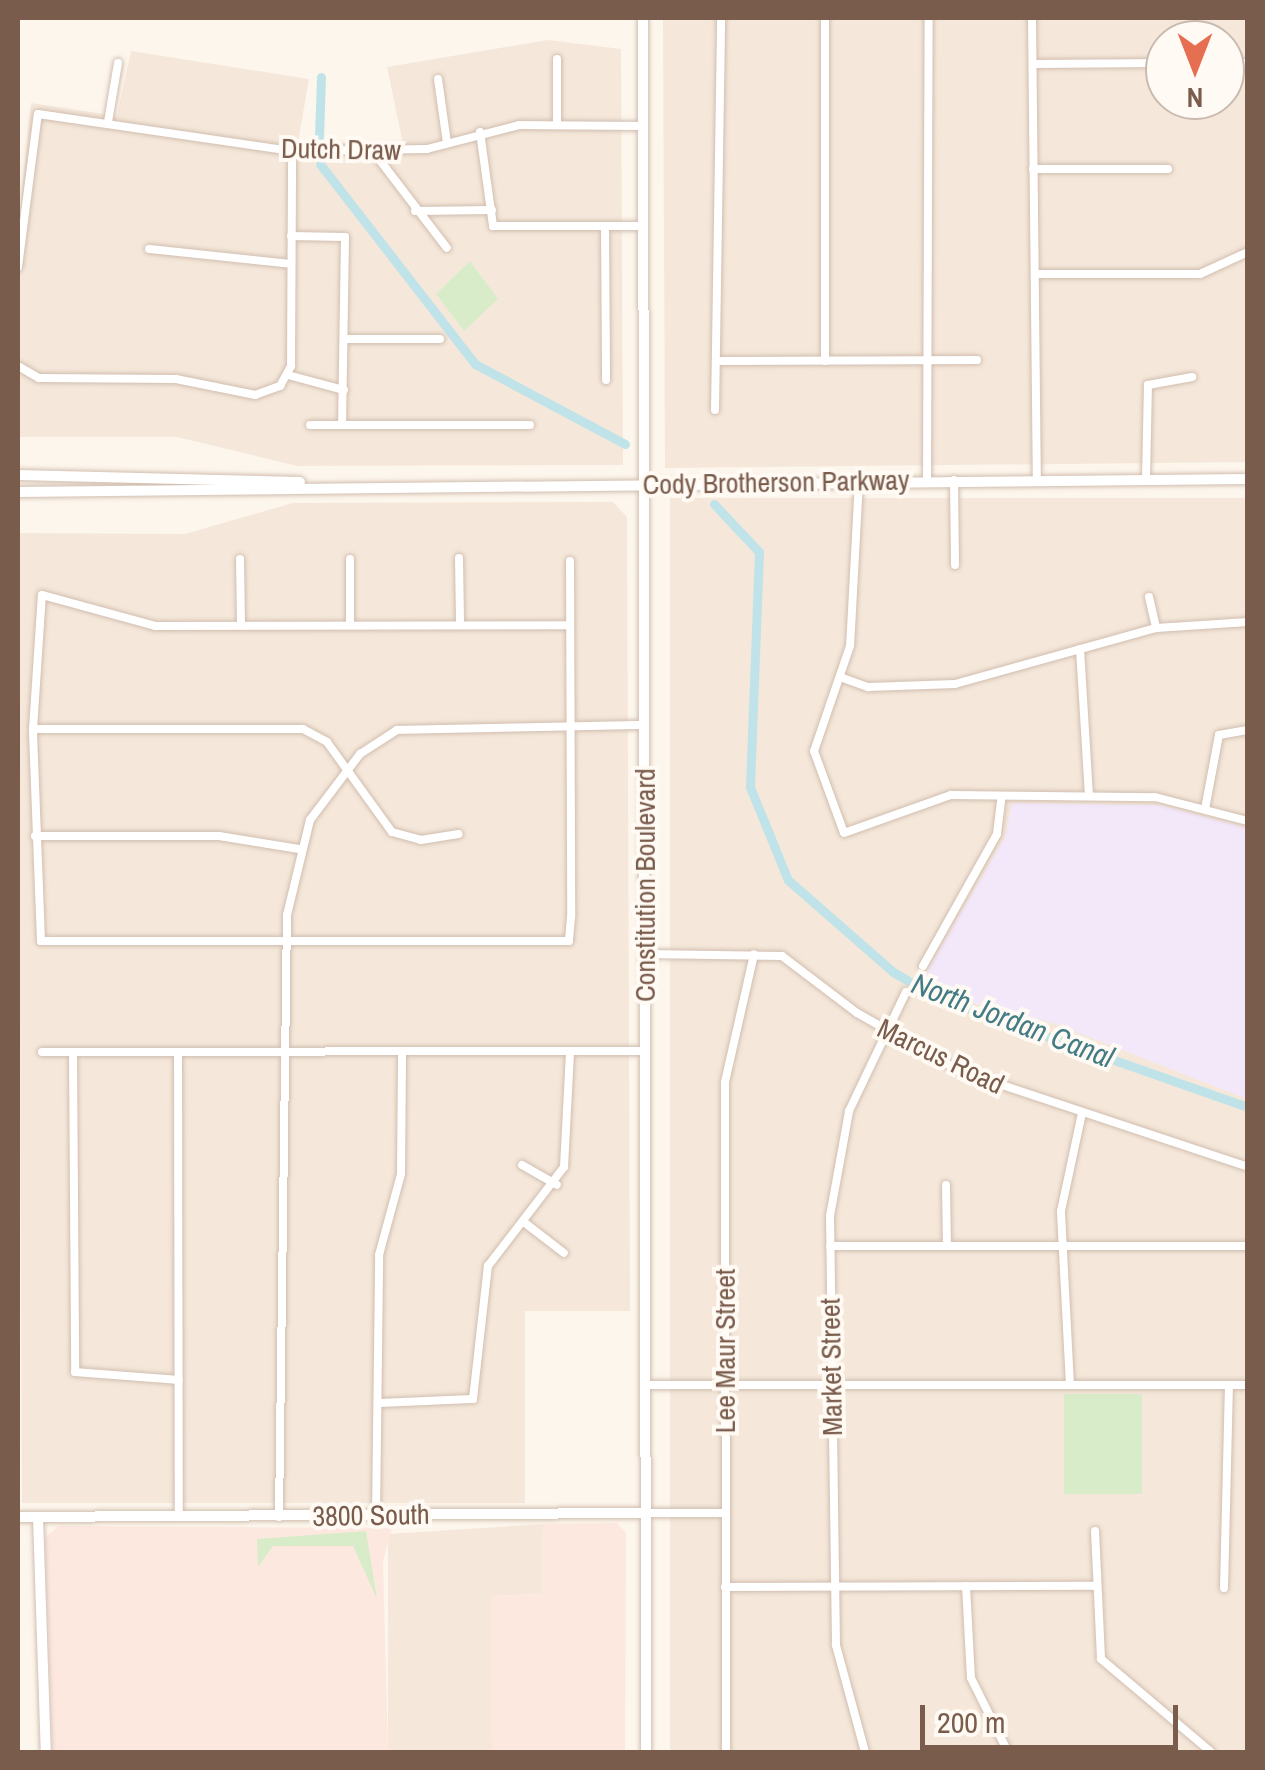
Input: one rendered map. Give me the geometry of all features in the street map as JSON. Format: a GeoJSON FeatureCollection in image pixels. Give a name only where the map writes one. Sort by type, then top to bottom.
{"type":"FeatureCollection","features":[{"type":"Feature","properties":{"kind":"main road","name":"Constitution Boulevard"},"geometry":{"type":"LineString","coordinates":[[643,18],[646,1752]]}},
{"type":"Feature","properties":{"kind":"main road","name":"Cody Brotherson Parkway"},"geometry":{"type":"LineString","coordinates":[[18,475],[267,474],[305,483]]}},
{"type":"Feature","properties":{"kind":"main road","name":"Cody Brotherson Parkway"},"geometry":{"type":"LineString","coordinates":[[18,492],[305,483],[1248,479]]}},
{"type":"Feature","properties":{"kind":"main road","name":"3800 South"},"geometry":{"type":"LineString","coordinates":[[18,1517],[645,1514]]}},
{"type":"Feature","properties":{"kind":"main road"},"geometry":{"type":"LineString","coordinates":[[38,1517],[46,1752]]}},
{"type":"Feature","properties":{"kind":"street"},"geometry":{"type":"LineString","coordinates":[[714,410],[721,361],[721,18]]}},
{"type":"Feature","properties":{"kind":"street"},"geometry":{"type":"LineString","coordinates":[[824,18],[825,360]]}},
{"type":"Feature","properties":{"kind":"street"},"geometry":{"type":"LineString","coordinates":[[927,480],[928,18]]}},
{"type":"Feature","properties":{"kind":"street"},"geometry":{"type":"LineString","coordinates":[[1032,18],[1037,480]]}},
{"type":"Feature","properties":{"kind":"street"},"geometry":{"type":"LineString","coordinates":[[556,59],[557,124]]}},
{"type":"Feature","properties":{"kind":"street"},"geometry":{"type":"LineString","coordinates":[[108,122],[118,63]]}},
{"type":"Feature","properties":{"kind":"street"},"geometry":{"type":"LineString","coordinates":[[1033,64],[1145,63]]}},
{"type":"Feature","properties":{"kind":"street"},"geometry":{"type":"LineString","coordinates":[[438,79],[447,143]]}},
{"type":"Feature","properties":{"kind":"street","name":"Dutch Draw"},"geometry":{"type":"LineString","coordinates":[[18,267],[38,114],[292,150],[372,150],[447,143],[480,132],[557,124],[643,126]]}},
{"type":"Feature","properties":{"kind":"street"},"geometry":{"type":"LineString","coordinates":[[480,132],[493,226],[643,226]]}},
{"type":"Feature","properties":{"kind":"street"},"geometry":{"type":"LineString","coordinates":[[288,375],[292,150]]}},
{"type":"Feature","properties":{"kind":"street"},"geometry":{"type":"LineString","coordinates":[[372,150],[447,248]]}},
{"type":"Feature","properties":{"kind":"street"},"geometry":{"type":"LineString","coordinates":[[1033,169],[1168,168]]}},
{"type":"Feature","properties":{"kind":"street"},"geometry":{"type":"LineString","coordinates":[[415,211],[492,210]]}},
{"type":"Feature","properties":{"kind":"street"},"geometry":{"type":"LineString","coordinates":[[605,226],[606,380]]}},
{"type":"Feature","properties":{"kind":"street"},"geometry":{"type":"LineString","coordinates":[[291,236],[345,237],[342,424]]}},
{"type":"Feature","properties":{"kind":"street"},"geometry":{"type":"LineString","coordinates":[[149,249],[291,264]]}},
{"type":"Feature","properties":{"kind":"street"},"geometry":{"type":"LineString","coordinates":[[1035,274],[1200,274],[1248,252]]}},
{"type":"Feature","properties":{"kind":"street"},"geometry":{"type":"LineString","coordinates":[[345,339],[440,338]]}},
{"type":"Feature","properties":{"kind":"street"},"geometry":{"type":"LineString","coordinates":[[721,361],[977,360]]}},
{"type":"Feature","properties":{"kind":"street"},"geometry":{"type":"LineString","coordinates":[[18,366],[39,378],[176,380],[255,395],[288,375],[344,390]]}},
{"type":"Feature","properties":{"kind":"street"},"geometry":{"type":"LineString","coordinates":[[1146,480],[1148,384],[1192,376]]}},
{"type":"Feature","properties":{"kind":"street"},"geometry":{"type":"LineString","coordinates":[[310,425],[530,424]]}},
{"type":"Feature","properties":{"kind":"street"},"geometry":{"type":"LineString","coordinates":[[859,480],[840,677],[814,751],[844,833],[923,798],[1090,796],[1205,808],[1248,820]]}},
{"type":"Feature","properties":{"kind":"street"},"geometry":{"type":"LineString","coordinates":[[954,480],[955,566]]}},
{"type":"Feature","properties":{"kind":"street"},"geometry":{"type":"LineString","coordinates":[[459,558],[460,625]]}},
{"type":"Feature","properties":{"kind":"street"},"geometry":{"type":"LineString","coordinates":[[240,559],[241,626]]}},
{"type":"Feature","properties":{"kind":"street"},"geometry":{"type":"LineString","coordinates":[[350,559],[350,625]]}},
{"type":"Feature","properties":{"kind":"street"},"geometry":{"type":"LineString","coordinates":[[570,562],[570,625],[570,726],[569,942],[41,941],[33,729],[42,596],[135,624],[570,625]]}},
{"type":"Feature","properties":{"kind":"street"},"geometry":{"type":"LineString","coordinates":[[1149,597],[1156,628]]}},
{"type":"Feature","properties":{"kind":"street"},"geometry":{"type":"LineString","coordinates":[[840,677],[868,686],[955,684],[1156,628],[1248,622]]}},
{"type":"Feature","properties":{"kind":"street"},"geometry":{"type":"LineString","coordinates":[[1080,649],[1090,796]]}},
{"type":"Feature","properties":{"kind":"street"},"geometry":{"type":"LineString","coordinates":[[279,1516],[277,1188],[287,1051],[287,944],[299,849],[346,769],[376,740],[410,728],[646,725]]}},
{"type":"Feature","properties":{"kind":"street"},"geometry":{"type":"LineString","coordinates":[[33,729],[303,729],[346,769],[392,832],[421,840],[459,834]]}},
{"type":"Feature","properties":{"kind":"street"},"geometry":{"type":"LineString","coordinates":[[1205,808],[1218,735],[1248,730]]}},
{"type":"Feature","properties":{"kind":"street"},"geometry":{"type":"LineString","coordinates":[[923,966],[997,834],[1002,796]]}},
{"type":"Feature","properties":{"kind":"street"},"geometry":{"type":"LineString","coordinates":[[36,836],[219,836],[299,849]]}},
{"type":"Feature","properties":{"kind":"street","name":"Marcus Road"},"geometry":{"type":"LineString","coordinates":[[645,954],[754,954],[792,960],[886,1030],[977,1078],[1248,1167]]}},
{"type":"Feature","properties":{"kind":"street","name":"Lee Maur Street"},"geometry":{"type":"LineString","coordinates":[[726,1752],[725,1074],[754,954]]}},
{"type":"Feature","properties":{"kind":"street","name":"Market Street"},"geometry":{"type":"LineString","coordinates":[[865,1752],[840,1680],[830,1385],[830,1246],[842,1135],[906,992]]}},
{"type":"Feature","properties":{"kind":"street"},"geometry":{"type":"LineString","coordinates":[[376,1516],[379,1255],[401,1174],[402,1051]]}},
{"type":"Feature","properties":{"kind":"street"},"geometry":{"type":"LineString","coordinates":[[378,1403],[473,1399],[482,1282],[556,1186],[569,1147],[570,1051]]}},
{"type":"Feature","properties":{"kind":"street"},"geometry":{"type":"LineString","coordinates":[[42,1052],[645,1051]]}},
{"type":"Feature","properties":{"kind":"street"},"geometry":{"type":"LineString","coordinates":[[73,1052],[78,1377],[179,1380]]}},
{"type":"Feature","properties":{"kind":"street"},"geometry":{"type":"LineString","coordinates":[[178,1052],[179,1517]]}},
{"type":"Feature","properties":{"kind":"street"},"geometry":{"type":"LineString","coordinates":[[1070,1385],[1061,1246],[1082,1113]]}},
{"type":"Feature","properties":{"kind":"street"},"geometry":{"type":"LineString","coordinates":[[522,1165],[556,1186]]}},
{"type":"Feature","properties":{"kind":"street"},"geometry":{"type":"LineString","coordinates":[[946,1185],[947,1246]]}},
{"type":"Feature","properties":{"kind":"street"},"geometry":{"type":"LineString","coordinates":[[525,1223],[564,1252]]}},
{"type":"Feature","properties":{"kind":"street"},"geometry":{"type":"LineString","coordinates":[[830,1246],[1248,1246]]}},
{"type":"Feature","properties":{"kind":"street"},"geometry":{"type":"LineString","coordinates":[[645,1385],[1248,1385]]}},
{"type":"Feature","properties":{"kind":"street"},"geometry":{"type":"LineString","coordinates":[[1224,1588],[1229,1385]]}},
{"type":"Feature","properties":{"kind":"street","name":"3800 South"},"geometry":{"type":"LineString","coordinates":[[645,1514],[725,1512]]}},
{"type":"Feature","properties":{"kind":"street"},"geometry":{"type":"LineString","coordinates":[[1095,1531],[1097,1647],[1108,1670],[1188,1724],[1211,1752]]}},
{"type":"Feature","properties":{"kind":"street"},"geometry":{"type":"LineString","coordinates":[[966,1586],[970,1678],[1008,1752]]}},
{"type":"Feature","properties":{"kind":"street"},"geometry":{"type":"LineString","coordinates":[[725,1587],[1095,1586]]}},
{"type":"Feature","properties":{"kind":"shaded area"},"geometry":{"type":"Polygon","coordinates":[[[663,18],[1247,18],[1247,462],[665,468],[663,18]]]}},
{"type":"Feature","properties":{"kind":"shaded area"},"geometry":{"type":"Polygon","coordinates":[[[548,40],[621,49],[623,465],[297,466],[177,437],[18,437],[18,231],[31,103],[117,116],[131,51],[309,79],[298,142],[403,144],[387,67],[548,40]]]}},
{"type":"Feature","properties":{"kind":"shaded area"},"geometry":{"type":"Polygon","coordinates":[[[670,498],[1247,498],[1247,1752],[670,1752],[670,498]]]}},
{"type":"Feature","properties":{"kind":"shaded area"},"geometry":{"type":"Polygon","coordinates":[[[613,502],[627,517],[630,1311],[525,1311],[525,1503],[22,1503],[18,533],[185,534],[293,503],[613,502]]]}},
{"type":"Feature","properties":{"kind":"shaded area"},"geometry":{"type":"Polygon","coordinates":[[[1012,803],[1162,805],[1247,828],[1247,1099],[1056,1024],[962,1000],[924,976],[1005,837],[1012,803]]]}},
{"type":"Feature","properties":{"kind":"shaded area"},"geometry":{"type":"Polygon","coordinates":[[[617,1523],[626,1533],[625,1752],[492,1752],[491,1596],[542,1594],[543,1524],[617,1523]]]}},
{"type":"Feature","properties":{"kind":"shaded area"},"geometry":{"type":"Polygon","coordinates":[[[543,1524],[542,1594],[491,1596],[492,1752],[388,1752],[388,1534],[543,1524]]]}},
{"type":"Feature","properties":{"kind":"shaded area"},"geometry":{"type":"Polygon","coordinates":[[[58,1526],[392,1528],[383,1561],[388,1752],[53,1752],[45,1538],[58,1526]]]}},
{"type":"Feature","properties":{"kind":"green space"},"geometry":{"type":"Polygon","coordinates":[[[470,261],[498,299],[464,331],[436,294],[470,261]]]}},
{"type":"Feature","properties":{"kind":"green space"},"geometry":{"type":"Polygon","coordinates":[[[1064,1394],[1142,1394],[1142,1494],[1064,1494],[1064,1394]]]}},
{"type":"Feature","properties":{"kind":"green space"},"geometry":{"type":"Polygon","coordinates":[[[366,1531],[377,1599],[353,1546],[273,1546],[258,1567],[257,1539],[366,1531]]]}},
{"type":"Feature","properties":{"kind":"waterway","name":"North Jordan Canal"},"geometry":{"type":"LineString","coordinates":[[319,137],[321,77]]}},
{"type":"Feature","properties":{"kind":"waterway","name":"North Jordan Canal"},"geometry":{"type":"LineString","coordinates":[[320,164],[475,364],[625,444]]}},
{"type":"Feature","properties":{"kind":"waterway","name":"North Jordan Canal"},"geometry":{"type":"LineString","coordinates":[[714,504],[759,552],[750,787],[788,880],[893,972],[938,998],[1248,1107]]}}]}
